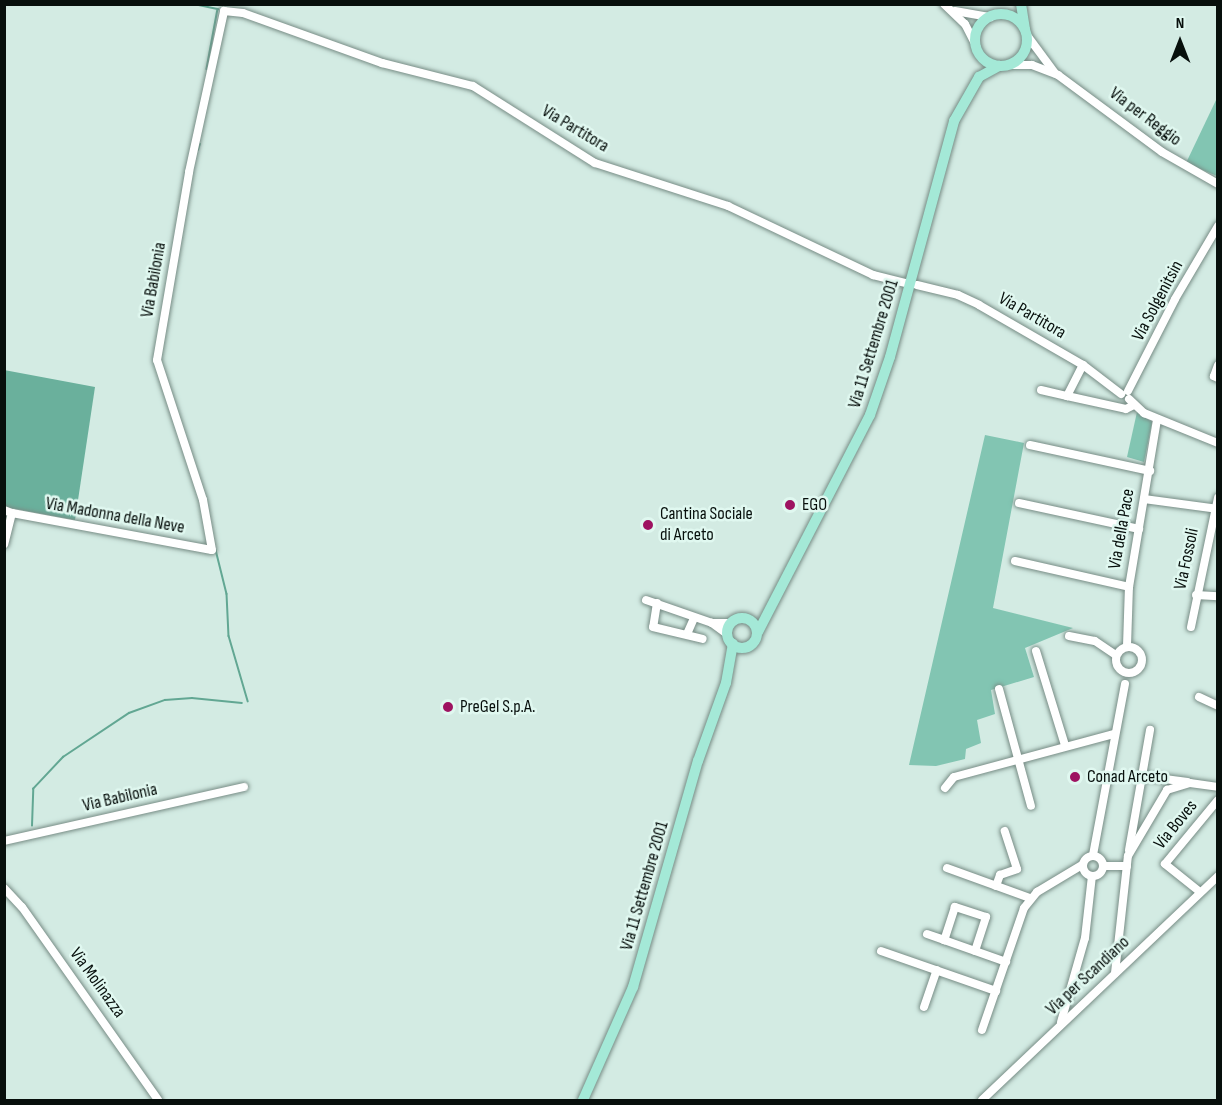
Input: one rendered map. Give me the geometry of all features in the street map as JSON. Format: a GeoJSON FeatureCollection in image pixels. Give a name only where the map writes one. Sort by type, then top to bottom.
{"type":"FeatureCollection","features":[{"type":"Feature","properties":{"kind":"main road","name":"Via 11 Settembre 2001"},"geometry":{"type":"LineString","coordinates":[[583,1101],[633,987],[698,761],[728,676],[744,648],[752,645],[773,597],[860,440],[913,285],[947,139],[972,87],[979,64],[977,32],[1005,4]]}},
{"type":"Feature","properties":{"kind":"main road"},"geometry":{"type":"LineString","coordinates":[[1021,4],[1025,32]]}},
{"type":"Feature","properties":{"kind":"main road"},"geometry":{"type":"LineString","coordinates":[[992,17],[1012,17],[1025,32]]}},
{"type":"Feature","properties":{"kind":"main road","name":"Via 11 Settembre 2001"},"geometry":{"type":"LineString","coordinates":[[972,87],[985,72],[1004,65],[1025,51],[1025,32]]}},
{"type":"Feature","properties":{"kind":"main road"},"geometry":{"type":"LineString","coordinates":[[977,47],[984,59],[1004,65]]}},
{"type":"Feature","properties":{"kind":"main road","name":"Via 11 Settembre 2001"},"geometry":{"type":"LineString","coordinates":[[728,676],[730,634],[740,618],[749,619],[773,597]]}},
{"type":"Feature","properties":{"kind":"main road"},"geometry":{"type":"LineString","coordinates":[[749,619],[758,632]]}},
{"type":"Feature","properties":{"kind":"main road"},"geometry":{"type":"LineString","coordinates":[[730,634],[744,648]]}},
{"type":"Feature","properties":{"kind":"street"},"geometry":{"type":"LineString","coordinates":[[944,4],[965,24],[977,47]]}},
{"type":"Feature","properties":{"kind":"street"},"geometry":{"type":"LineString","coordinates":[[952,10],[992,17]]}},
{"type":"Feature","properties":{"kind":"street","name":"Via Partitora"},"geometry":{"type":"LineString","coordinates":[[222,12],[243,13],[382,63],[472,87],[594,162],[728,206],[873,275],[958,295],[1083,365],[1157,419],[1217,442]]}},
{"type":"Feature","properties":{"kind":"street","name":"Via Babilonia"},"geometry":{"type":"LineString","coordinates":[[212,550],[203,500],[157,360],[222,12]]}},
{"type":"Feature","properties":{"kind":"street","name":"Via per Reggio"},"geometry":{"type":"LineString","coordinates":[[1025,32],[1058,75]]}},
{"type":"Feature","properties":{"kind":"street","name":"Via per Reggio"},"geometry":{"type":"LineString","coordinates":[[1004,65],[1032,65],[1058,75],[1162,152],[1217,184]]}},
{"type":"Feature","properties":{"kind":"street","name":"Via Solgenitsin"},"geometry":{"type":"LineString","coordinates":[[1128,397],[1175,298],[1218,226]]}},
{"type":"Feature","properties":{"kind":"street"},"geometry":{"type":"LineString","coordinates":[[1067,396],[1083,365]]}},
{"type":"Feature","properties":{"kind":"street"},"geometry":{"type":"LineString","coordinates":[[1218,365],[1214,376],[1218,378]]}},
{"type":"Feature","properties":{"kind":"street"},"geometry":{"type":"LineString","coordinates":[[1041,390],[1126,409],[1128,397]]}},
{"type":"Feature","properties":{"kind":"street","name":"Via della Pace"},"geometry":{"type":"LineString","coordinates":[[1127,646],[1129,587],[1157,419]]}},
{"type":"Feature","properties":{"kind":"street"},"geometry":{"type":"LineString","coordinates":[[1030,445],[1150,471]]}},
{"type":"Feature","properties":{"kind":"street","name":"Via Fossoli"},"geometry":{"type":"LineString","coordinates":[[1191,627],[1218,498]]}},
{"type":"Feature","properties":{"kind":"street"},"geometry":{"type":"LineString","coordinates":[[1144,499],[1216,509]]}},
{"type":"Feature","properties":{"kind":"street"},"geometry":{"type":"LineString","coordinates":[[1019,503],[1139,529]]}},
{"type":"Feature","properties":{"kind":"street","name":"Via Madonna della Neve"},"geometry":{"type":"LineString","coordinates":[[4,544],[8,512],[212,550]]}},
{"type":"Feature","properties":{"kind":"street"},"geometry":{"type":"LineString","coordinates":[[1015,561],[1129,587]]}},
{"type":"Feature","properties":{"kind":"street"},"geometry":{"type":"LineString","coordinates":[[1197,595],[1218,596]]}},
{"type":"Feature","properties":{"kind":"street"},"geometry":{"type":"LineString","coordinates":[[646,600],[712,623],[730,634]]}},
{"type":"Feature","properties":{"kind":"street"},"geometry":{"type":"LineString","coordinates":[[657,603],[653,627],[703,639]]}},
{"type":"Feature","properties":{"kind":"street"},"geometry":{"type":"LineString","coordinates":[[687,634],[694,618]]}},
{"type":"Feature","properties":{"kind":"street"},"geometry":{"type":"LineString","coordinates":[[1069,636],[1095,641],[1116,655],[1125,672],[1125,684],[1113,734],[1093,855]]}},
{"type":"Feature","properties":{"kind":"street"},"geometry":{"type":"LineString","coordinates":[[1116,655],[1127,646],[1138,650],[1143,661],[1136,671],[1125,672]]}},
{"type":"Feature","properties":{"kind":"street"},"geometry":{"type":"LineString","coordinates":[[1036,651],[1065,745]]}},
{"type":"Feature","properties":{"kind":"street"},"geometry":{"type":"LineString","coordinates":[[999,689],[1031,806]]}},
{"type":"Feature","properties":{"kind":"street"},"geometry":{"type":"LineString","coordinates":[[1199,697],[1218,706]]}},
{"type":"Feature","properties":{"kind":"street"},"geometry":{"type":"LineString","coordinates":[[1115,974],[1128,856],[1150,730]]}},
{"type":"Feature","properties":{"kind":"street"},"geometry":{"type":"LineString","coordinates":[[945,788],[947,781],[954,777],[1065,745],[1113,734]]}},
{"type":"Feature","properties":{"kind":"street"},"geometry":{"type":"LineString","coordinates":[[1142,776],[1218,787]]}},
{"type":"Feature","properties":{"kind":"street"},"geometry":{"type":"LineString","coordinates":[[1128,856],[1167,790],[1190,783]]}},
{"type":"Feature","properties":{"kind":"street","name":"Via Babilonia"},"geometry":{"type":"LineString","coordinates":[[4,841],[244,787]]}},
{"type":"Feature","properties":{"kind":"street","name":"Via Boves"},"geometry":{"type":"LineString","coordinates":[[1200,892],[1165,864],[1218,800]]}},
{"type":"Feature","properties":{"kind":"street"},"geometry":{"type":"LineString","coordinates":[[996,886],[999,875],[1017,869],[1005,831]]}},
{"type":"Feature","properties":{"kind":"street"},"geometry":{"type":"LineString","coordinates":[[982,1030],[1030,898],[1082,865],[1085,859],[1093,855]]}},
{"type":"Feature","properties":{"kind":"street"},"geometry":{"type":"LineString","coordinates":[[1093,855],[1103,866],[1127,866]]}},
{"type":"Feature","properties":{"kind":"street"},"geometry":{"type":"LineString","coordinates":[[1060,1025],[1085,938],[1092,876],[1082,865]]}},
{"type":"Feature","properties":{"kind":"street"},"geometry":{"type":"LineString","coordinates":[[1092,876],[1098,874],[1103,866]]}},
{"type":"Feature","properties":{"kind":"street"},"geometry":{"type":"LineString","coordinates":[[947,868],[1030,898]]}},
{"type":"Feature","properties":{"kind":"street","name":"Via per Scandiano"},"geometry":{"type":"LineString","coordinates":[[982,1101],[1218,876]]}},
{"type":"Feature","properties":{"kind":"street","name":"Via Molinazza"},"geometry":{"type":"LineString","coordinates":[[4,888],[22,907],[158,1101]]}},
{"type":"Feature","properties":{"kind":"street"},"geometry":{"type":"LineString","coordinates":[[944,940],[955,907],[986,917],[975,951]]}},
{"type":"Feature","properties":{"kind":"street"},"geometry":{"type":"LineString","coordinates":[[927,934],[1006,962]]}},
{"type":"Feature","properties":{"kind":"street"},"geometry":{"type":"LineString","coordinates":[[880,951],[996,991]]}},
{"type":"Feature","properties":{"kind":"street"},"geometry":{"type":"LineString","coordinates":[[924,1007],[937,970]]}},
{"type":"Feature","properties":{"kind":"street"},"geometry":{"type":"LineString","coordinates":[[1071,993],[1085,1001]]}},
{"type":"Feature","properties":{"kind":"green space"},"geometry":{"type":"Polygon","coordinates":[[[1217,98],[1217,176],[1186,163],[1217,98]]]}},
{"type":"Feature","properties":{"kind":"green space"},"geometry":{"type":"Polygon","coordinates":[[[4,370],[95,387],[75,520],[5,507],[4,370]]]}},
{"type":"Feature","properties":{"kind":"green space"},"geometry":{"type":"Polygon","coordinates":[[[1137,412],[1152,422],[1144,462],[1127,457],[1137,412]]]}},
{"type":"Feature","properties":{"kind":"green space"},"geometry":{"type":"Polygon","coordinates":[[[985,435],[1024,443],[993,608],[1073,628],[1025,648],[1034,677],[991,690],[995,714],[977,720],[981,743],[966,749],[965,759],[936,766],[909,765],[985,435]]]}},
{"type":"Feature","properties":{"kind":"waterway"},"geometry":{"type":"LineString","coordinates":[[194,4],[218,9],[207,69]]}},
{"type":"Feature","properties":{"kind":"waterway"},"geometry":{"type":"LineString","coordinates":[[198,150],[200,144]]}},
{"type":"Feature","properties":{"kind":"waterway"},"geometry":{"type":"LineString","coordinates":[[216,550],[227,594],[229,636],[248,701]]}},
{"type":"Feature","properties":{"kind":"waterway"},"geometry":{"type":"LineString","coordinates":[[32,826],[33,789],[63,757],[129,713],[165,700],[192,698],[242,703]]}},
{"type":"Feature","properties":{"kind":"place","name":"EGO"},"geometry":{"type":"Point","coordinates":[790,505]}},
{"type":"Feature","properties":{"kind":"place","name":"Cantina Sociale di Arceto"},"geometry":{"type":"Point","coordinates":[648,525]}},
{"type":"Feature","properties":{"kind":"place","name":"PreGel S.p.A."},"geometry":{"type":"Point","coordinates":[448,707]}},
{"type":"Feature","properties":{"kind":"place","name":"Conad Arceto"},"geometry":{"type":"Point","coordinates":[1075,777]}}]}
